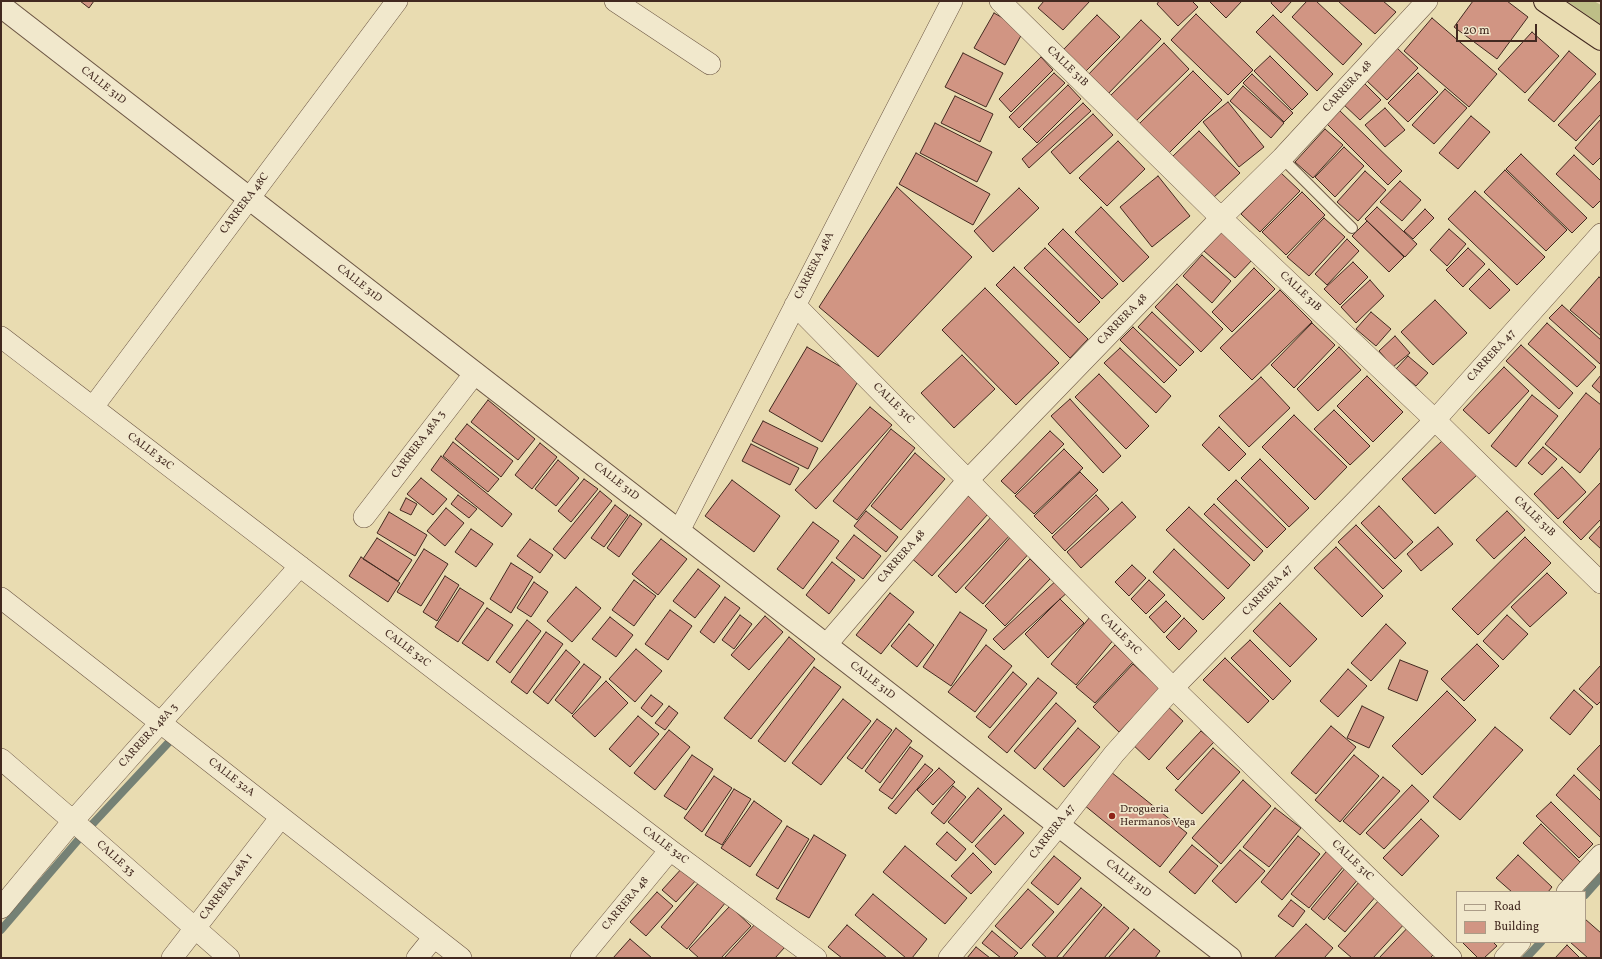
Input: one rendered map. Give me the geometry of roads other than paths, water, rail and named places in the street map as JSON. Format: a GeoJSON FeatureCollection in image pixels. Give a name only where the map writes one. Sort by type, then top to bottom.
{"type":"FeatureCollection","features":[{"type":"Feature","properties":{"kind":"highway"},"geometry":{"type":"LineString","coordinates":[[1545,1],[1601,39]]}},
{"type":"Feature","properties":{"kind":"street","name":"CARRERA 48C"},"geometry":{"type":"LineString","coordinates":[[93,407],[397,1]]}},
{"type":"Feature","properties":{"kind":"street"},"geometry":{"type":"LineString","coordinates":[[615,1],[710,64]]}},
{"type":"Feature","properties":{"kind":"street","name":"CARRERA 48A"},"geometry":{"type":"LineString","coordinates":[[679,531],[951,1]]}},
{"type":"Feature","properties":{"kind":"street","name":"CALLE 31B"},"geometry":{"type":"LineString","coordinates":[[1000,1],[1221,218],[1435,420],[1601,583]]}},
{"type":"Feature","properties":{"kind":"street","name":"CARRERA 48"},"geometry":{"type":"LineString","coordinates":[[826,646],[968,480],[1221,218],[1282,158],[1427,1]]}},
{"type":"Feature","properties":{"kind":"street","name":"CALLE 31D"},"geometry":{"type":"LineString","coordinates":[[1,6],[1230,958]]}},
{"type":"Feature","properties":{"kind":"street","name":"CARRERA 47"},"geometry":{"type":"LineString","coordinates":[[948,958],[1050,836],[1114,754],[1173,688],[1435,420],[1601,234]]}},
{"type":"Feature","properties":{"kind":"street","name":"CALLE 31C"},"geometry":{"type":"LineString","coordinates":[[795,305],[1173,688],[1451,958]]}},
{"type":"Feature","properties":{"kind":"street","name":"CALLE 32C"},"geometry":{"type":"LineString","coordinates":[[1,337],[670,850],[816,958]]}},
{"type":"Feature","properties":{"kind":"street","name":"CARRERA 48A 3"},"geometry":{"type":"LineString","coordinates":[[364,517],[475,373]]}},
{"type":"Feature","properties":{"kind":"street","name":"CARRERA 48A 3"},"geometry":{"type":"LineString","coordinates":[[1,908],[73,821],[300,566]]}},
{"type":"Feature","properties":{"kind":"street","name":"CALLE 32A"},"geometry":{"type":"LineString","coordinates":[[1,598],[461,958]]}},
{"type":"Feature","properties":{"kind":"street","name":"CALLE 33"},"geometry":{"type":"LineString","coordinates":[[1,760],[230,958]]}},
{"type":"Feature","properties":{"kind":"street","name":"CARRERA 48A 1"},"geometry":{"type":"LineString","coordinates":[[172,958],[281,817]]}},
{"type":"Feature","properties":{"kind":"street","name":"CARRERA 48"},"geometry":{"type":"LineString","coordinates":[[581,958],[670,850]]}},
{"type":"Feature","properties":{"kind":"street"},"geometry":{"type":"LineString","coordinates":[[1568,891],[1601,855]]}},
{"type":"Feature","properties":{"kind":"street"},"geometry":{"type":"LineString","coordinates":[[417,958],[434,937]]}},
{"type":"Feature","properties":{"kind":"street"},"geometry":{"type":"LineString","coordinates":[[1506,958],[1519,943]]}},
{"type":"Feature","properties":{"kind":"lane"},"geometry":{"type":"LineString","coordinates":[[1282,158],[1352,228]]}},
{"type":"Feature","properties":{"kind":"waterway"},"geometry":{"type":"LineString","coordinates":[[1,930],[85,832],[170,741]]}},
{"type":"Feature","properties":{"kind":"waterway"},"geometry":{"type":"LineString","coordinates":[[1586,894],[1601,877]]}},
{"type":"Feature","properties":{"kind":"waterway"},"geometry":{"type":"LineString","coordinates":[[1526,958],[1540,943]]}},
{"type":"Feature","properties":{"kind":"place","name":"Drogueria Hermanos Vega"},"geometry":{"type":"Point","coordinates":[1112,816]}}]}
